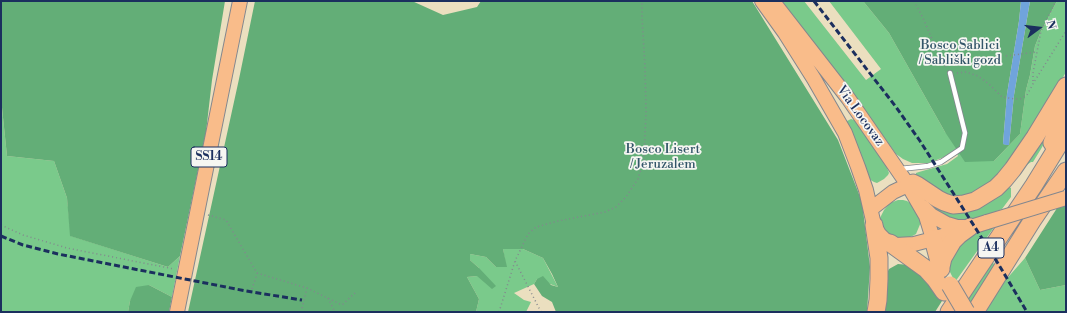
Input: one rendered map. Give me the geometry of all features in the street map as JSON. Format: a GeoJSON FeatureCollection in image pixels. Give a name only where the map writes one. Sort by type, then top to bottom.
{"type":"FeatureCollection","features":[{"type":"Feature","properties":{"kind":"highway"},"geometry":{"type":"LineString","coordinates":[[908,185],[915,184],[938,200],[953,205],[975,201],[996,188],[1013,169],[1035,137],[1066,86]]}},
{"type":"Feature","properties":{"kind":"highway","name":"A4"},"geometry":{"type":"LineString","coordinates":[[1034,185],[1066,111]]}},
{"type":"Feature","properties":{"kind":"highway","name":"A4"},"geometry":{"type":"LineString","coordinates":[[1034,185],[1066,121]]}},
{"type":"Feature","properties":{"kind":"highway","name":"A4"},"geometry":{"type":"LineString","coordinates":[[1034,185],[1066,128]]}},
{"type":"Feature","properties":{"kind":"highway","name":"A4"},"geometry":{"type":"LineString","coordinates":[[949,312],[1034,185],[1066,132]]}},
{"type":"Feature","properties":{"kind":"highway","name":"A4"},"geometry":{"type":"LineString","coordinates":[[1034,185],[1066,145]]}},
{"type":"Feature","properties":{"kind":"highway","name":"A4"},"geometry":{"type":"LineString","coordinates":[[1034,185],[1066,150]]}},
{"type":"Feature","properties":{"kind":"highway","name":"A4"},"geometry":{"type":"LineString","coordinates":[[975,312],[1032,221],[1066,171]]}},
{"type":"Feature","properties":{"kind":"highway"},"geometry":{"type":"LineString","coordinates":[[872,217],[879,258],[878,300],[876,312]]}},
{"type":"Feature","properties":{"kind":"highway"},"geometry":{"type":"LineString","coordinates":[[941,267],[943,258],[953,241],[970,227]]}},
{"type":"Feature","properties":{"kind":"highway"},"geometry":{"type":"LineString","coordinates":[[933,239],[946,288],[955,312]]}},
{"type":"Feature","properties":{"kind":"highway"},"geometry":{"type":"LineString","coordinates":[[890,244],[926,269],[946,288],[966,312]]}},
{"type":"Feature","properties":{"kind":"main road","name":"SS14"},"geometry":{"type":"LineString","coordinates":[[177,312],[240,1]]}},
{"type":"Feature","properties":{"kind":"main road","name":"Via Locovaz"},"geometry":{"type":"LineString","coordinates":[[762,1],[814,79],[845,133],[860,173],[872,217],[879,234],[890,244]]}},
{"type":"Feature","properties":{"kind":"main road","name":"Via Locovaz"},"geometry":{"type":"LineString","coordinates":[[772,1],[848,98],[898,169],[920,205],[933,239]]}},
{"type":"Feature","properties":{"kind":"main road"},"geometry":{"type":"LineString","coordinates":[[872,217],[893,192],[908,185]]}},
{"type":"Feature","properties":{"kind":"main road"},"geometry":{"type":"LineString","coordinates":[[890,244],[908,245],[933,239],[1066,198]]}},
{"type":"Feature","properties":{"kind":"main road"},"geometry":{"type":"LineString","coordinates":[[920,205],[931,215],[947,224],[957,227],[970,227]]}},
{"type":"Feature","properties":{"kind":"lane"},"geometry":{"type":"LineString","coordinates":[[898,169],[928,166],[941,162],[962,148],[965,133],[950,73]]}},
{"type":"Feature","properties":{"kind":"path"},"geometry":{"type":"LineString","coordinates":[[499,312],[515,261],[528,234],[536,227],[605,212],[616,207],[626,197],[638,179],[644,158],[646,112],[642,1]]}},
{"type":"Feature","properties":{"kind":"path"},"geometry":{"type":"LineString","coordinates":[[914,1],[940,58],[950,73],[966,72],[978,76],[1004,98],[1020,99],[1027,95],[1066,31]]}},
{"type":"Feature","properties":{"kind":"path"},"geometry":{"type":"LineString","coordinates":[[1034,82],[1033,73],[1041,31],[1056,1]]}},
{"type":"Feature","properties":{"kind":"path"},"geometry":{"type":"LineString","coordinates":[[1006,56],[1037,52]]}},
{"type":"Feature","properties":{"kind":"path"},"geometry":{"type":"LineString","coordinates":[[198,211],[226,220],[257,273],[307,288],[342,305],[355,293]]}},
{"type":"Feature","properties":{"kind":"path"},"geometry":{"type":"LineString","coordinates":[[1,225],[23,235],[67,248],[185,271]]}},
{"type":"Feature","properties":{"kind":"path"},"geometry":{"type":"LineString","coordinates":[[515,261],[534,296],[540,312]]}},
{"type":"Feature","properties":{"kind":"path"},"geometry":{"type":"LineString","coordinates":[[252,289],[257,273]]}},
{"type":"Feature","properties":{"kind":"path"},"geometry":{"type":"LineString","coordinates":[[301,312],[307,288]]}},
{"type":"Feature","properties":{"kind":"path"},"geometry":{"type":"LineString","coordinates":[[328,298],[335,312]]}},
{"type":"Feature","properties":{"kind":"green space"},"geometry":{"type":"Polygon","coordinates":[[[1,1],[225,1],[212,80],[206,132],[180,256],[168,267],[70,236],[67,198],[54,161],[7,156],[1,98],[1,1]]]}},
{"type":"Feature","properties":{"kind":"green space","name":"Bosco Lisert / Jeruzalem"},"geometry":{"type":"Polygon","coordinates":[[[255,1],[412,1],[443,15],[477,7],[481,1],[752,1],[838,140],[862,202],[870,267],[867,312],[556,312],[552,302],[542,296],[534,284],[537,279],[543,276],[551,285],[558,287],[543,258],[523,249],[503,249],[507,267],[496,267],[486,257],[470,254],[470,260],[496,286],[492,289],[477,276],[467,277],[479,299],[476,312],[188,312],[255,1]]]}},
{"type":"Feature","properties":{"kind":"green space"},"geometry":{"type":"Polygon","coordinates":[[[780,1],[804,1],[866,80],[881,69],[829,1],[863,1],[889,33],[945,132],[994,161],[1020,134],[1026,90],[1035,46],[1057,1],[1066,1],[1066,72],[1014,162],[986,188],[955,200],[916,176],[916,173],[947,164],[958,156],[956,151],[929,163],[912,163],[896,154],[847,86],[780,1]]]}},
{"type":"Feature","properties":{"kind":"green space","name":"Bosco Sablici / Sabliški gozd"},"geometry":{"type":"Polygon","coordinates":[[[863,1],[1021,1],[1007,94],[1003,144],[1009,145],[1014,95],[1030,1],[1057,1],[1035,46],[1026,90],[1020,134],[994,161],[965,162],[945,132],[889,33],[863,1]]]}},
{"type":"Feature","properties":{"kind":"green space"},"geometry":{"type":"Polygon","coordinates":[[[1,98],[7,156],[54,161],[67,198],[71,236],[168,267],[180,256],[172,297],[149,285],[130,301],[128,312],[1,312],[1,98]]]}},
{"type":"Feature","properties":{"kind":"green space"},"geometry":{"type":"Polygon","coordinates":[[[1066,102],[1033,162],[1022,168],[1009,187],[1011,188],[1011,197],[1002,209],[981,218],[956,222],[935,209],[919,192],[968,209],[1066,102]]]}},
{"type":"Feature","properties":{"kind":"green space"},"geometry":{"type":"Polygon","coordinates":[[[851,119],[856,122],[886,165],[889,173],[888,175],[877,183],[869,179],[846,125],[847,121],[851,119]]]}},
{"type":"Feature","properties":{"kind":"green space"},"geometry":{"type":"Polygon","coordinates":[[[898,200],[907,201],[915,207],[921,222],[916,234],[905,240],[887,235],[880,218],[890,203],[898,200]]]}},
{"type":"Feature","properties":{"kind":"green space"},"geometry":{"type":"Polygon","coordinates":[[[1066,203],[1066,285],[1040,290],[1025,258],[1059,205],[1066,203]]]}},
{"type":"Feature","properties":{"kind":"green space"},"geometry":{"type":"Polygon","coordinates":[[[995,226],[955,282],[948,268],[947,261],[964,236],[995,226]]]}},
{"type":"Feature","properties":{"kind":"green space"},"geometry":{"type":"Polygon","coordinates":[[[503,249],[523,249],[543,258],[558,287],[537,279],[534,284],[514,293],[524,300],[531,302],[526,312],[476,312],[479,299],[467,277],[477,276],[479,268],[470,260],[470,254],[486,257],[496,267],[506,267],[503,249]]]}},
{"type":"Feature","properties":{"kind":"green space"},"geometry":{"type":"Polygon","coordinates":[[[989,257],[996,267],[970,307],[964,297],[989,257]]]}},
{"type":"Feature","properties":{"kind":"green space"},"geometry":{"type":"Polygon","coordinates":[[[1025,258],[1040,290],[1066,285],[1066,312],[985,312],[996,291],[1025,258]]]}},
{"type":"Feature","properties":{"kind":"green space"},"geometry":{"type":"Polygon","coordinates":[[[898,264],[909,265],[927,278],[942,301],[935,312],[882,312],[886,275],[889,269],[898,264]]]}},
{"type":"Feature","properties":{"kind":"green space"},"geometry":{"type":"Polygon","coordinates":[[[149,285],[172,297],[169,312],[128,312],[130,301],[136,287],[149,285]]]}},
{"type":"Feature","properties":{"kind":"water"},"geometry":{"type":"Polygon","coordinates":[[[1021,1],[1030,1],[1014,95],[1009,145],[1006,145],[1003,144],[1007,94],[1021,1]]]}},
{"type":"Feature","properties":{"kind":"railway"},"geometry":{"type":"LineString","coordinates":[[814,1],[896,107],[920,141],[1027,312]]}},
{"type":"Feature","properties":{"kind":"railway"},"geometry":{"type":"LineString","coordinates":[[1,236],[23,245],[58,254],[246,291],[302,300]]}}]}
